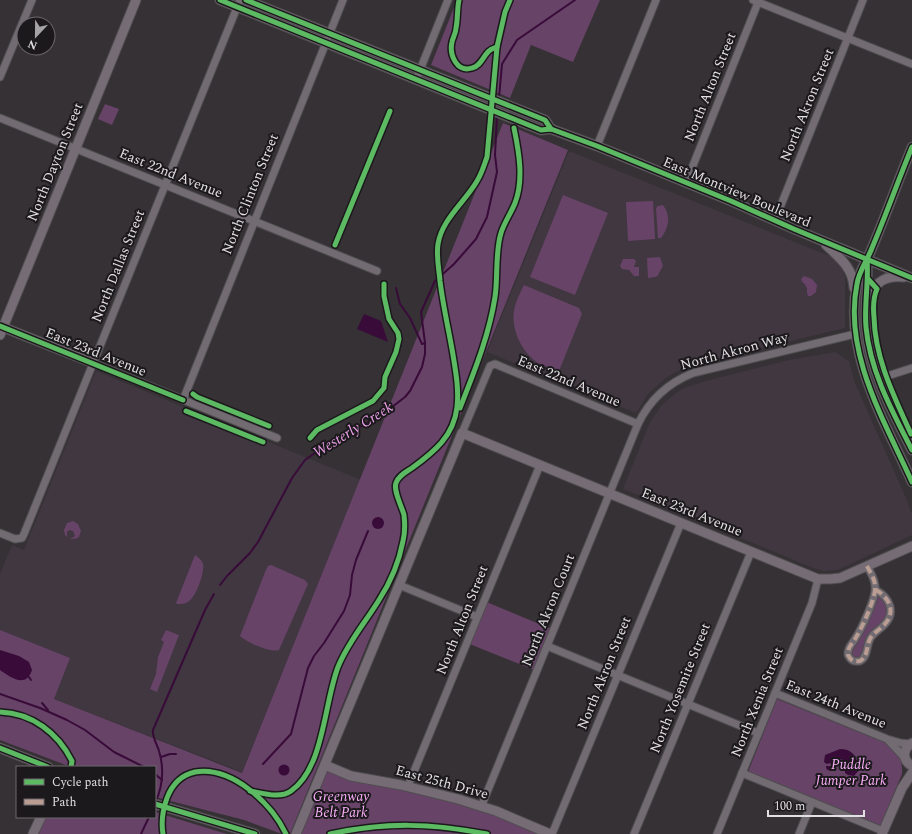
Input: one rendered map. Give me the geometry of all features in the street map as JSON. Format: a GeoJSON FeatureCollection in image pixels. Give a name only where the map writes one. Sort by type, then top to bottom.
{"type":"FeatureCollection","features":[{"type":"Feature","properties":{"kind":"street"},"geometry":{"type":"LineString","coordinates":[[0,77],[32,0]]}},
{"type":"Feature","properties":{"kind":"street","name":"North Dayton Street"},"geometry":{"type":"LineString","coordinates":[[1,329],[136,0]]}},
{"type":"Feature","properties":{"kind":"street","name":"East Montview Boulevard"},"geometry":{"type":"LineString","coordinates":[[220,0],[238,3],[326,43],[541,130],[551,129],[597,146],[912,278]]}},
{"type":"Feature","properties":{"kind":"street","name":"East Montview Boulevard"},"geometry":{"type":"LineString","coordinates":[[246,0],[545,120],[551,129]]}},
{"type":"Feature","properties":{"kind":"street","name":"North Clinton Street"},"geometry":{"type":"LineString","coordinates":[[183,400],[343,0]]}},
{"type":"Feature","properties":{"kind":"street"},"geometry":{"type":"LineString","coordinates":[[416,80],[448,0]]}},
{"type":"Feature","properties":{"kind":"street"},"geometry":{"type":"LineString","coordinates":[[597,146],[656,0]]}},
{"type":"Feature","properties":{"kind":"street","name":"North Akron Street"},"geometry":{"type":"LineString","coordinates":[[775,220],[863,0]]}},
{"type":"Feature","properties":{"kind":"street"},"geometry":{"type":"LineString","coordinates":[[757,1],[912,64]]}},
{"type":"Feature","properties":{"kind":"street","name":"North Alton Street"},"geometry":{"type":"LineString","coordinates":[[686,183],[757,1]]}},
{"type":"Feature","properties":{"kind":"street","name":"North Dallas Street"},"geometry":{"type":"LineString","coordinates":[[0,533],[15,540],[22,538],[24,534],[238,3]]}},
{"type":"Feature","properties":{"kind":"street","name":"East 22nd Avenue"},"geometry":{"type":"LineString","coordinates":[[0,118],[377,271]]}},
{"type":"Feature","properties":{"kind":"street"},"geometry":{"type":"LineString","coordinates":[[855,295],[860,273],[912,147]]}},
{"type":"Feature","properties":{"kind":"street"},"geometry":{"type":"LineString","coordinates":[[818,239],[839,256],[850,271],[854,280],[855,334],[862,365],[875,401],[912,482]]}},
{"type":"Feature","properties":{"kind":"street"},"geometry":{"type":"LineString","coordinates":[[867,259],[868,272],[866,317],[870,352],[878,380],[912,450]]}},
{"type":"Feature","properties":{"kind":"street"},"geometry":{"type":"LineString","coordinates":[[866,317],[870,295],[880,281],[889,277],[912,278]]}},
{"type":"Feature","properties":{"kind":"street","name":"East 23rd Avenue"},"geometry":{"type":"LineString","coordinates":[[1,329],[93,363],[277,438]]}},
{"type":"Feature","properties":{"kind":"street","name":"North Akron Way"},"geometry":{"type":"LineString","coordinates":[[638,424],[646,409],[662,390],[683,377],[693,373],[855,334]]}},
{"type":"Feature","properties":{"kind":"street","name":"East 22nd Avenue"},"geometry":{"type":"LineString","coordinates":[[462,433],[490,366],[496,364],[638,424]]}},
{"type":"Feature","properties":{"kind":"street"},"geometry":{"type":"LineString","coordinates":[[878,380],[912,368]]}},
{"type":"Feature","properties":{"kind":"street","name":"North Akron Court"},"geometry":{"type":"LineString","coordinates":[[481,806],[638,424]]}},
{"type":"Feature","properties":{"kind":"street"},"geometry":{"type":"LineString","coordinates":[[296,834],[462,433]]}},
{"type":"Feature","properties":{"kind":"street","name":"East 23rd Avenue"},"geometry":{"type":"LineString","coordinates":[[462,433],[818,579],[840,578],[912,546]]}},
{"type":"Feature","properties":{"kind":"street","name":"North Alton Street"},"geometry":{"type":"LineString","coordinates":[[408,786],[540,465]]}},
{"type":"Feature","properties":{"kind":"street","name":"North Akron Street"},"geometry":{"type":"LineString","coordinates":[[551,834],[681,523]]}},
{"type":"Feature","properties":{"kind":"street","name":"North Yosemite Street"},"geometry":{"type":"LineString","coordinates":[[634,834],[751,552]]}},
{"type":"Feature","properties":{"kind":"street"},"geometry":{"type":"LineString","coordinates":[[867,566],[875,582],[876,590],[859,632],[848,648],[848,655],[854,661],[863,660],[870,639],[884,626],[889,616],[890,609],[888,601],[876,590]]}},
{"type":"Feature","properties":{"kind":"street","name":"North Xenia Street"},"geometry":{"type":"LineString","coordinates":[[717,834],[812,603],[818,579]]}},
{"type":"Feature","properties":{"kind":"street"},"geometry":{"type":"LineString","coordinates":[[399,585],[477,617]]}},
{"type":"Feature","properties":{"kind":"street"},"geometry":{"type":"LineString","coordinates":[[547,646],[758,733]]}},
{"type":"Feature","properties":{"kind":"street","name":"East 24th Avenue"},"geometry":{"type":"LineString","coordinates":[[775,693],[887,739],[898,743],[911,744]]}},
{"type":"Feature","properties":{"kind":"street","name":"East 24th Avenue"},"geometry":{"type":"LineString","coordinates":[[887,739],[907,761]]}},
{"type":"Feature","properties":{"kind":"street"},"geometry":{"type":"LineString","coordinates":[[902,788],[907,761],[905,749],[911,744]]}},
{"type":"Feature","properties":{"kind":"street"},"geometry":{"type":"LineString","coordinates":[[0,748],[45,766]]}},
{"type":"Feature","properties":{"kind":"street","name":"East 25th Drive"},"geometry":{"type":"LineString","coordinates":[[325,765],[351,776],[408,786],[481,806],[551,834]]}},
{"type":"Feature","properties":{"kind":"street"},"geometry":{"type":"LineString","coordinates":[[742,773],[883,833],[902,788],[912,773]]}},
{"type":"Feature","properties":{"kind":"street"},"geometry":{"type":"LineString","coordinates":[[799,834],[812,802]]}},
{"type":"Feature","properties":{"kind":"street"},"geometry":{"type":"LineString","coordinates":[[156,804],[255,834]]}},
{"type":"Feature","properties":{"kind":"street"},"geometry":{"type":"LineString","coordinates":[[34,834],[41,818]]}},
{"type":"Feature","properties":{"kind":"shaded area"},"geometry":{"type":"Polygon","coordinates":[[[569,151],[832,257],[840,265],[845,276],[845,328],[687,366],[667,377],[648,394],[636,413],[487,352],[569,151]]]}},
{"type":"Feature","properties":{"kind":"shaded area"},"geometry":{"type":"Polygon","coordinates":[[[364,314],[381,321],[388,342],[357,329],[364,314]]]}},
{"type":"Feature","properties":{"kind":"shaded area"},"geometry":{"type":"Polygon","coordinates":[[[835,352],[849,361],[855,383],[912,514],[912,535],[838,570],[824,571],[813,568],[623,489],[650,422],[661,406],[676,393],[686,387],[713,379],[789,360],[835,352]]]}},
{"type":"Feature","properties":{"kind":"shaded area"},"geometry":{"type":"Polygon","coordinates":[[[96,371],[361,480],[242,772],[54,699],[0,630],[0,574],[12,545],[24,550],[96,371]]]}},
{"type":"Feature","properties":{"kind":"shaded area"},"geometry":{"type":"Polygon","coordinates":[[[376,517],[380,517],[384,523],[380,529],[376,529],[372,525],[372,521],[376,517]]]}},
{"type":"Feature","properties":{"kind":"shaded area"},"geometry":{"type":"Polygon","coordinates":[[[0,650],[19,656],[29,662],[32,670],[26,679],[18,680],[8,676],[0,670],[0,650]]]}},
{"type":"Feature","properties":{"kind":"shaded area"},"geometry":{"type":"Polygon","coordinates":[[[840,749],[845,749],[852,752],[856,758],[859,770],[854,776],[845,773],[844,763],[841,759],[835,759],[837,766],[834,770],[827,770],[826,766],[832,766],[830,763],[827,764],[824,762],[825,755],[840,749]]]}},
{"type":"Feature","properties":{"kind":"shaded area"},"geometry":{"type":"Polygon","coordinates":[[[284,764],[288,766],[290,770],[288,774],[284,776],[280,774],[278,770],[280,766],[284,764]]]}},
{"type":"Feature","properties":{"kind":"green space"},"geometry":{"type":"Polygon","coordinates":[[[457,0],[600,0],[573,62],[531,45],[510,98],[431,65],[457,0]]]}},
{"type":"Feature","properties":{"kind":"green space"},"geometry":{"type":"Polygon","coordinates":[[[105,104],[119,109],[112,125],[98,119],[105,104]]]}},
{"type":"Feature","properties":{"kind":"green space"},"geometry":{"type":"Polygon","coordinates":[[[503,123],[568,150],[290,834],[282,834],[244,820],[156,797],[156,766],[68,766],[0,740],[0,630],[70,658],[54,699],[242,773],[503,123]]]}},
{"type":"Feature","properties":{"kind":"green space"},"geometry":{"type":"Polygon","coordinates":[[[563,195],[608,213],[575,295],[530,277],[563,195]]]}},
{"type":"Feature","properties":{"kind":"green space"},"geometry":{"type":"Polygon","coordinates":[[[653,201],[655,239],[628,241],[626,202],[653,201]]]}},
{"type":"Feature","properties":{"kind":"green space"},"geometry":{"type":"Polygon","coordinates":[[[663,205],[666,209],[668,222],[664,234],[661,238],[658,238],[656,208],[663,205]]]}},
{"type":"Feature","properties":{"kind":"green space"},"geometry":{"type":"Polygon","coordinates":[[[660,257],[663,266],[659,273],[655,277],[648,278],[647,258],[660,257]]]}},
{"type":"Feature","properties":{"kind":"green space"},"geometry":{"type":"Polygon","coordinates":[[[623,259],[634,259],[636,261],[634,267],[639,267],[639,276],[634,276],[629,270],[622,269],[620,266],[623,259]]]}},
{"type":"Feature","properties":{"kind":"green space"},"geometry":{"type":"Polygon","coordinates":[[[804,276],[812,279],[817,285],[816,292],[811,296],[808,296],[807,288],[801,279],[804,276]]]}},
{"type":"Feature","properties":{"kind":"green space"},"geometry":{"type":"Polygon","coordinates":[[[524,285],[579,308],[582,314],[559,371],[538,363],[532,358],[523,347],[516,333],[514,326],[514,311],[524,285]]]}},
{"type":"Feature","properties":{"kind":"green space"},"geometry":{"type":"Polygon","coordinates":[[[73,521],[78,524],[81,531],[79,537],[76,539],[70,539],[75,536],[73,531],[69,530],[67,532],[67,536],[69,538],[65,535],[64,530],[67,523],[73,521]]]}},
{"type":"Feature","properties":{"kind":"green space"},"geometry":{"type":"Polygon","coordinates":[[[195,555],[203,564],[203,573],[199,584],[192,599],[182,604],[177,604],[176,603],[195,555]]]}},
{"type":"Feature","properties":{"kind":"green space"},"geometry":{"type":"Polygon","coordinates":[[[271,565],[305,580],[308,584],[279,650],[275,651],[258,646],[240,636],[265,572],[268,566],[271,565]]]}},
{"type":"Feature","properties":{"kind":"green space"},"geometry":{"type":"Polygon","coordinates":[[[877,595],[879,595],[887,606],[887,616],[862,658],[852,658],[850,650],[877,595]]]}},
{"type":"Feature","properties":{"kind":"green space"},"geometry":{"type":"Polygon","coordinates":[[[484,601],[554,630],[537,671],[467,643],[484,601]]]}},
{"type":"Feature","properties":{"kind":"green space"},"geometry":{"type":"Polygon","coordinates":[[[166,630],[179,635],[157,692],[150,689],[156,674],[158,657],[164,642],[161,640],[166,630]]]}},
{"type":"Feature","properties":{"kind":"green space","name":"Puddle Jumper Park"},"geometry":{"type":"Polygon","coordinates":[[[777,699],[886,743],[894,749],[901,760],[902,774],[880,826],[748,772],[777,699]]]}},
{"type":"Feature","properties":{"kind":"green space","name":"Greenway Belt Park"},"geometry":{"type":"Polygon","coordinates":[[[325,765],[434,792],[550,834],[296,834],[325,765]]]}},
{"type":"Feature","properties":{"kind":"green space"},"geometry":{"type":"Polygon","coordinates":[[[156,812],[227,834],[39,834],[46,818],[156,818],[156,812]]]}},
{"type":"Feature","properties":{"kind":"waterway","name":"Westerly Creek"},"geometry":{"type":"LineString","coordinates":[[499,98],[502,64],[517,40],[575,0]]}},
{"type":"Feature","properties":{"kind":"waterway","name":"Westerly Creek"},"geometry":{"type":"LineString","coordinates":[[220,585],[250,553],[258,542],[292,478],[305,460],[322,448],[383,414],[405,397],[410,391],[422,367],[425,354],[421,312],[435,281],[454,264],[476,239],[487,217],[497,172],[495,155],[497,116]]}},
{"type":"Feature","properties":{"kind":"waterway"},"geometry":{"type":"LineString","coordinates":[[396,288],[400,304],[410,318],[422,344],[425,343]]}},
{"type":"Feature","properties":{"kind":"waterway"},"geometry":{"type":"LineString","coordinates":[[263,764],[291,734],[308,668],[314,656],[344,611],[350,595],[352,575],[356,560],[368,531]]}},
{"type":"Feature","properties":{"kind":"waterway","name":"Westerly Creek"},"geometry":{"type":"LineString","coordinates":[[156,801],[160,789],[162,770],[161,757],[154,738],[153,730],[205,610],[214,594]]}},
{"type":"Feature","properties":{"kind":"waterway"},"geometry":{"type":"LineString","coordinates":[[0,694],[40,708],[67,720],[85,730],[114,752],[142,766]]}},
{"type":"Feature","properties":{"kind":"waterway"},"geometry":{"type":"LineString","coordinates":[[42,703],[48,710]]}},
{"type":"Feature","properties":{"kind":"waterway"},"geometry":{"type":"LineString","coordinates":[[161,757],[176,754]]}},
{"type":"Feature","properties":{"kind":"waterway","name":"Westerly Creek"},"geometry":{"type":"LineString","coordinates":[[156,775],[162,780]]}},
{"type":"Feature","properties":{"kind":"waterway","name":"Westerly Creek"},"geometry":{"type":"LineString","coordinates":[[141,834],[149,818]]}},
{"type":"Feature","properties":{"kind":"marked path"},"geometry":{"type":"LineString","coordinates":[[867,566],[874,581],[875,591],[871,605],[858,635],[848,650],[849,657],[854,661],[860,661],[863,659],[871,637],[883,626],[890,616],[891,611],[888,601],[876,590]]}},
{"type":"Feature","properties":{"kind":"cycle path"},"geometry":{"type":"LineString","coordinates":[[220,0],[541,130],[551,129],[597,146],[912,278]]}},
{"type":"Feature","properties":{"kind":"cycle path"},"geometry":{"type":"LineString","coordinates":[[246,0],[545,120],[551,129]]}},
{"type":"Feature","properties":{"kind":"cycle path"},"geometry":{"type":"LineString","coordinates":[[459,0],[456,30],[451,47],[455,62],[462,68],[467,69],[475,67],[482,61],[490,50],[497,47]]}},
{"type":"Feature","properties":{"kind":"cycle path"},"geometry":{"type":"LineString","coordinates":[[250,791],[271,795],[282,795],[291,791],[302,781],[310,767],[322,734],[333,682],[338,667],[352,641],[383,593],[394,572],[399,557],[404,538],[405,525],[404,515],[395,486],[398,478],[428,456],[442,442],[452,427],[458,401],[457,381],[441,290],[437,249],[440,235],[444,227],[477,181],[487,157],[497,47],[505,12],[510,0]]}},
{"type":"Feature","properties":{"kind":"cycle path"},"geometry":{"type":"LineString","coordinates":[[335,245],[390,111]]}},
{"type":"Feature","properties":{"kind":"cycle path"},"geometry":{"type":"LineString","coordinates":[[460,408],[471,381],[489,326],[495,297],[499,240],[502,229],[518,194],[520,166],[514,128]]}},
{"type":"Feature","properties":{"kind":"cycle path"},"geometry":{"type":"LineString","coordinates":[[912,147],[870,253],[859,275],[854,310],[856,336],[861,361],[869,386],[912,482]]}},
{"type":"Feature","properties":{"kind":"cycle path"},"geometry":{"type":"LineString","coordinates":[[867,259],[866,327],[868,343],[883,390],[912,450]]}},
{"type":"Feature","properties":{"kind":"cycle path"},"geometry":{"type":"LineString","coordinates":[[868,279],[877,289],[873,306],[875,333],[886,377],[911,434]]}},
{"type":"Feature","properties":{"kind":"cycle path"},"geometry":{"type":"LineString","coordinates":[[310,438],[317,430],[373,401],[384,388],[385,377],[396,352],[399,339],[398,333],[389,319],[384,296],[384,284]]}},
{"type":"Feature","properties":{"kind":"cycle path"},"geometry":{"type":"LineString","coordinates":[[0,326],[183,400]]}},
{"type":"Feature","properties":{"kind":"cycle path"},"geometry":{"type":"LineString","coordinates":[[193,394],[197,397],[269,426]]}},
{"type":"Feature","properties":{"kind":"cycle path"},"geometry":{"type":"LineString","coordinates":[[186,411],[263,442]]}},
{"type":"Feature","properties":{"kind":"cycle path"},"geometry":{"type":"LineString","coordinates":[[0,712],[23,716],[43,726],[52,733],[66,751],[72,761],[71,766]]}},
{"type":"Feature","properties":{"kind":"cycle path"},"geometry":{"type":"LineString","coordinates":[[0,748],[45,766]]}},
{"type":"Feature","properties":{"kind":"cycle path"},"geometry":{"type":"LineString","coordinates":[[163,834],[162,820],[164,807],[169,793],[181,778],[195,772],[209,772],[223,775],[249,789],[271,810],[286,834]]}},
{"type":"Feature","properties":{"kind":"cycle path"},"geometry":{"type":"LineString","coordinates":[[156,804],[255,834]]}},
{"type":"Feature","properties":{"kind":"cycle path"},"geometry":{"type":"LineString","coordinates":[[330,834],[370,827],[408,825],[466,830],[487,834]]}}]}
